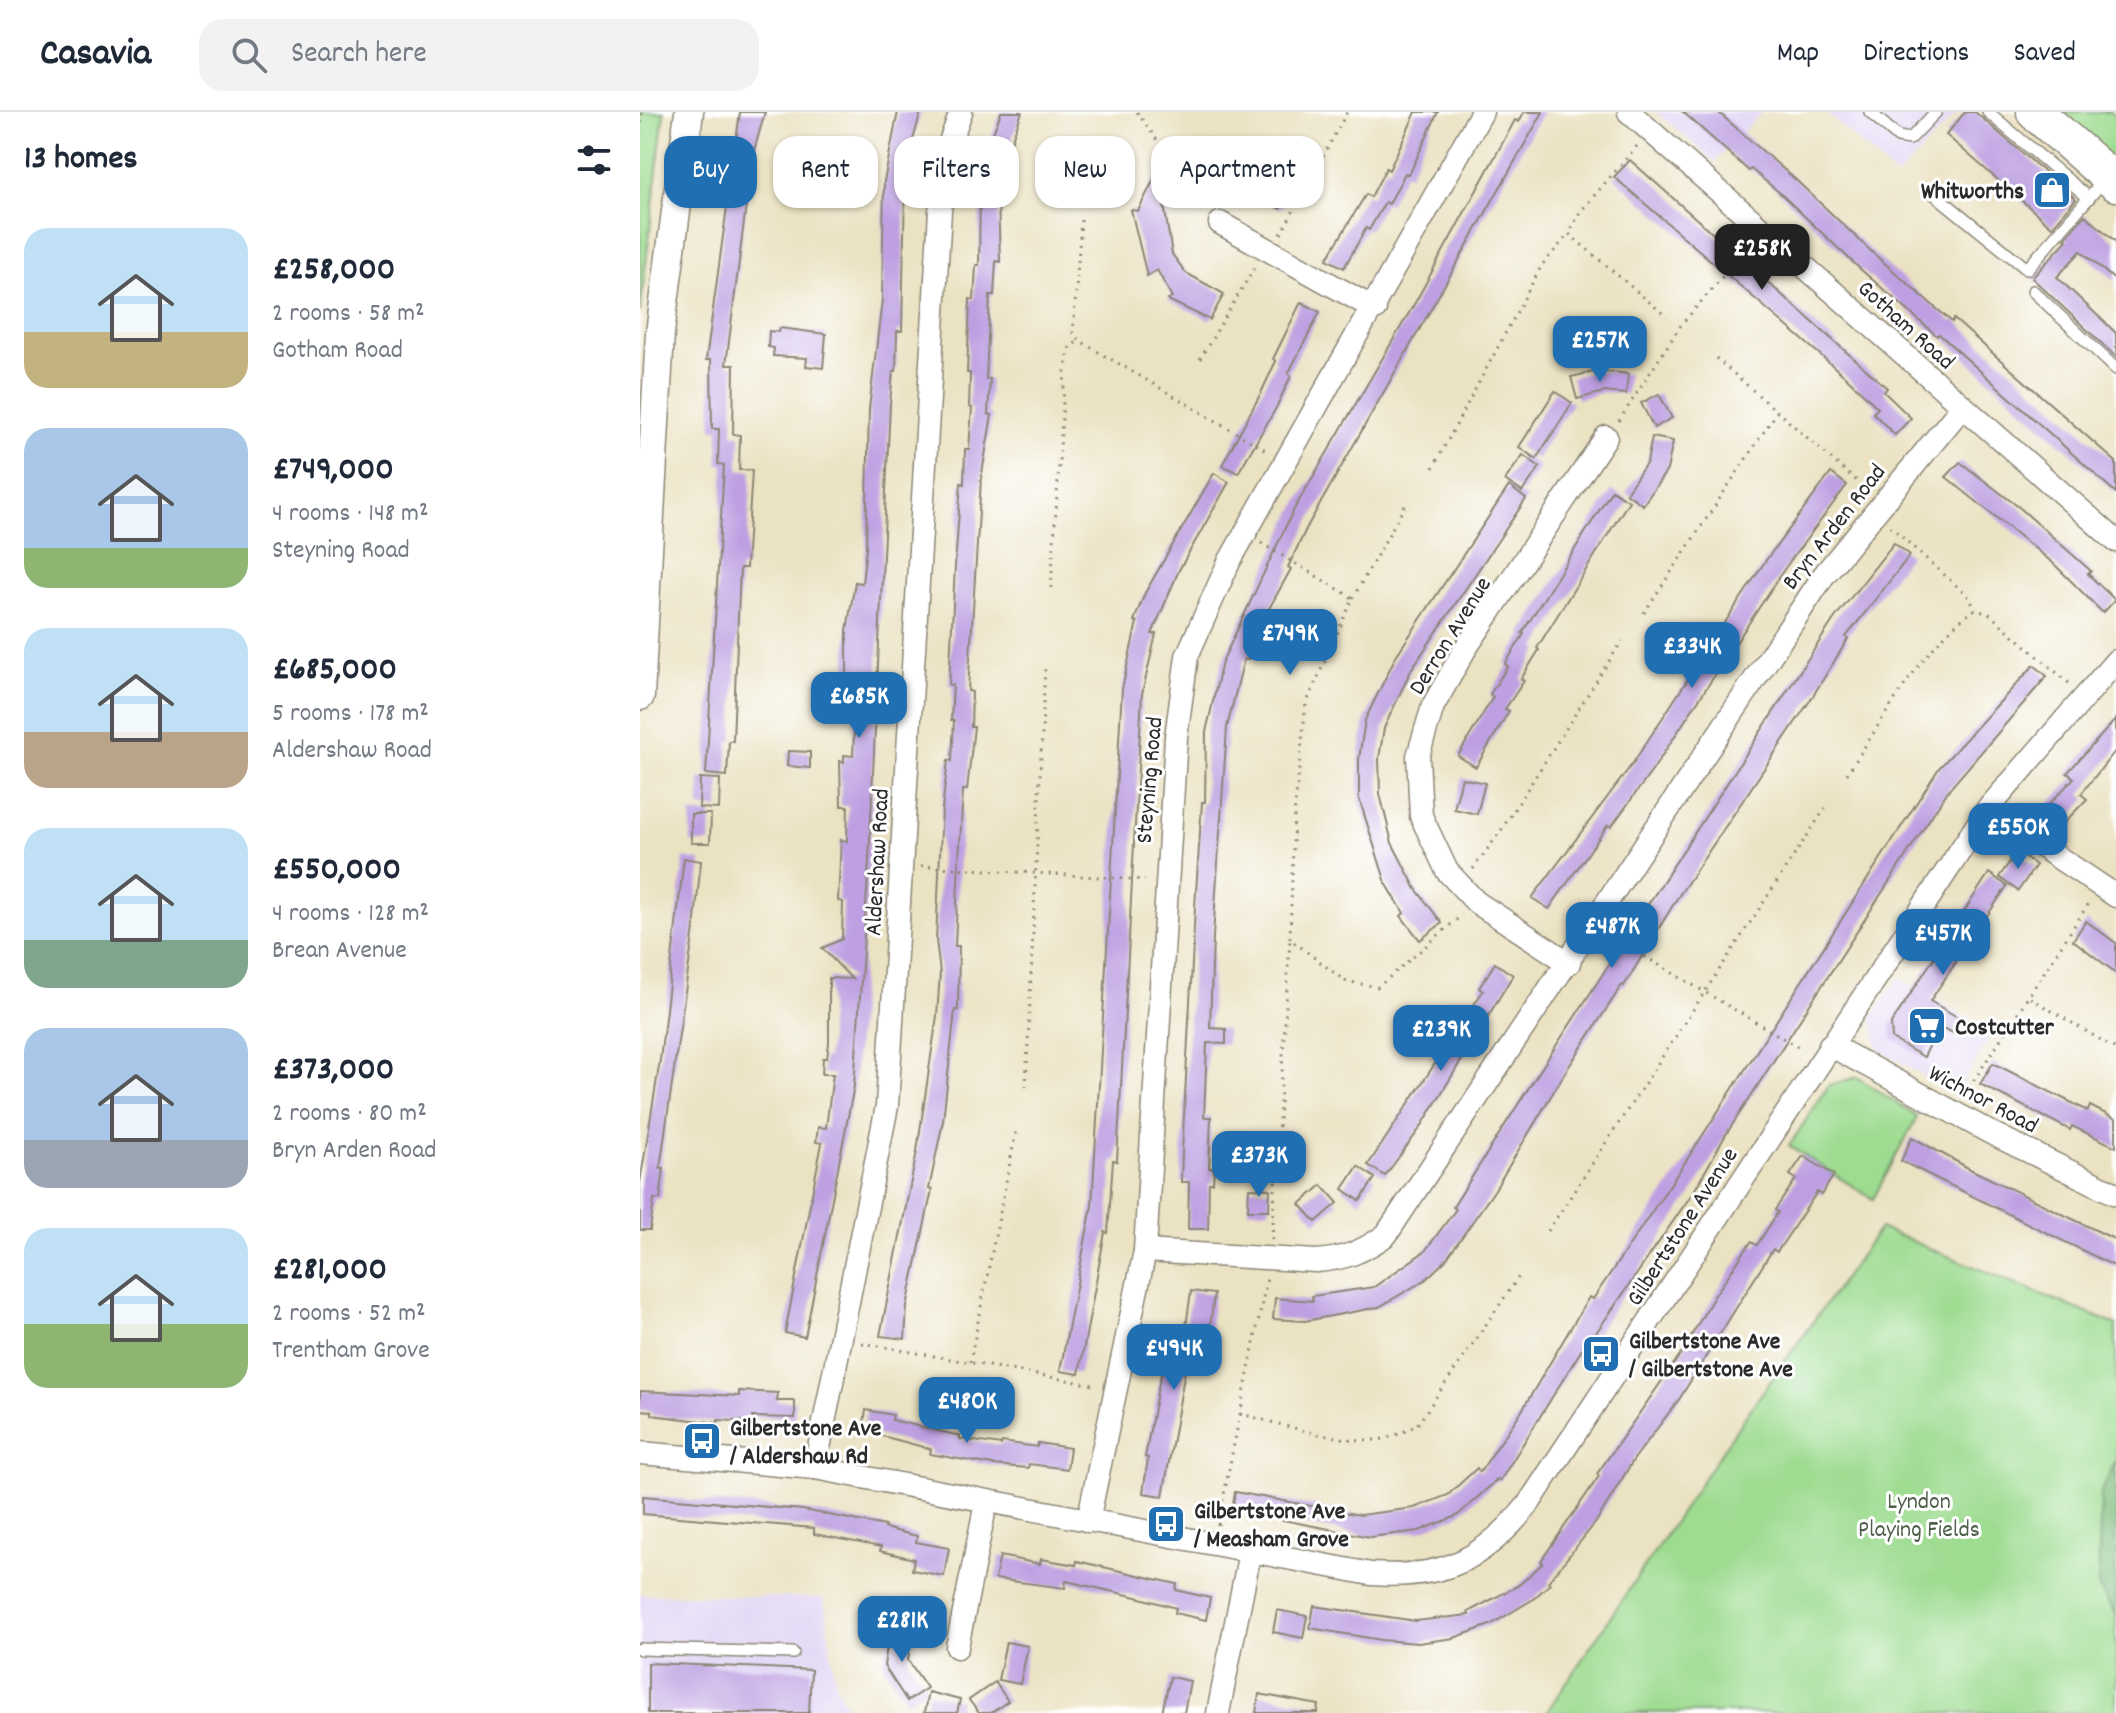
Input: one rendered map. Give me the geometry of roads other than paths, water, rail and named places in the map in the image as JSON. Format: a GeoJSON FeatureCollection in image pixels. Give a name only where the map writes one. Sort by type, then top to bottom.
{"type":"FeatureCollection","features":[{"type":"Feature","properties":{"kind":"highway"},"geometry":{"type":"LineString","coordinates":[[2035,112],[2104,185]]}},
{"type":"Feature","properties":{"kind":"street"},"geometry":{"type":"LineString","coordinates":[[640,696],[660,333],[689,112]]}},
{"type":"Feature","properties":{"kind":"street","name":"Aldershaw Road"},"geometry":{"type":"LineString","coordinates":[[815,1468],[887,1106],[940,211],[950,142],[961,112]]}},
{"type":"Feature","properties":{"kind":"street","name":"Steyning Road"},"geometry":{"type":"LineString","coordinates":[[1088,1521],[1145,1251],[1176,737],[1187,656],[1245,533],[1375,309],[1482,112]]}},
{"type":"Feature","properties":{"kind":"street","name":"Gotham Road"},"geometry":{"type":"LineString","coordinates":[[1629,112],[2116,541]]}},
{"type":"Feature","properties":{"kind":"street"},"geometry":{"type":"LineString","coordinates":[[1220,223],[1375,309]]}},
{"type":"Feature","properties":{"kind":"street","name":"Bryn Arden Road"},"geometry":{"type":"LineString","coordinates":[[1145,1251],[1270,1260],[1342,1259],[1361,1252],[1386,1235],[1824,575],[1962,407]]}},
{"type":"Feature","properties":{"kind":"street","name":"Derron Avenue"},"geometry":{"type":"LineString","coordinates":[[1569,963],[1476,902],[1447,871],[1432,845],[1421,816],[1417,771],[1424,728],[1464,651],[1606,437]]}},
{"type":"Feature","properties":{"kind":"street","name":"Gilbertstone Avenue"},"geometry":{"type":"LineString","coordinates":[[640,1453],[815,1468],[1371,1574],[1405,1577],[1438,1572],[1478,1554],[1505,1533],[1527,1506],[1987,810],[2116,661]]}},
{"type":"Feature","properties":{"kind":"street"},"geometry":{"type":"LineString","coordinates":[[1987,810],[2108,890]]}},
{"type":"Feature","properties":{"kind":"street","name":"Wichnor Road"},"geometry":{"type":"LineString","coordinates":[[1825,1053],[1953,1112],[2116,1194]]}},
{"type":"Feature","properties":{"kind":"street"},"geometry":{"type":"LineString","coordinates":[[957,1647],[986,1503]]}},
{"type":"Feature","properties":{"kind":"street"},"geometry":{"type":"LineString","coordinates":[[1218,1713],[1250,1552]]}},
{"type":"Feature","properties":{"kind":"lane"},"geometry":{"type":"LineString","coordinates":[[1870,112],[1898,137],[1910,139],[1936,112]]}},
{"type":"Feature","properties":{"kind":"lane"},"geometry":{"type":"LineString","coordinates":[[1932,192],[2027,269],[2104,185],[1988,112]]}},
{"type":"Feature","properties":{"kind":"lane"},"geometry":{"type":"LineString","coordinates":[[2033,291],[2116,369]]}},
{"type":"Feature","properties":{"kind":"lane"},"geometry":{"type":"LineString","coordinates":[[640,1649],[793,1653]]}},
{"type":"Feature","properties":{"kind":"place","name":"Whitworths"},"geometry":{"type":"Point","coordinates":[2052,190]}},
{"type":"Feature","properties":{"kind":"place","name":"Costcutter"},"geometry":{"type":"Point","coordinates":[1927,1026]}},
{"type":"Feature","properties":{"kind":"place","name":"Gilbertstone Ave / Gilbertstone Ave"},"geometry":{"type":"Point","coordinates":[1601,1354]}},
{"type":"Feature","properties":{"kind":"place","name":"Gilbertstone Ave / Aldershaw Rd"},"geometry":{"type":"Point","coordinates":[702,1441]}},
{"type":"Feature","properties":{"kind":"place","name":"Gilbertstone Ave / Measham Grove"},"geometry":{"type":"Point","coordinates":[1166,1524]}},
{"type":"Feature","properties":{"kind":"park label","name":"Lyndon Playing Fields"},"geometry":{"type":"Point","coordinates":[1919,1514]}}]}
